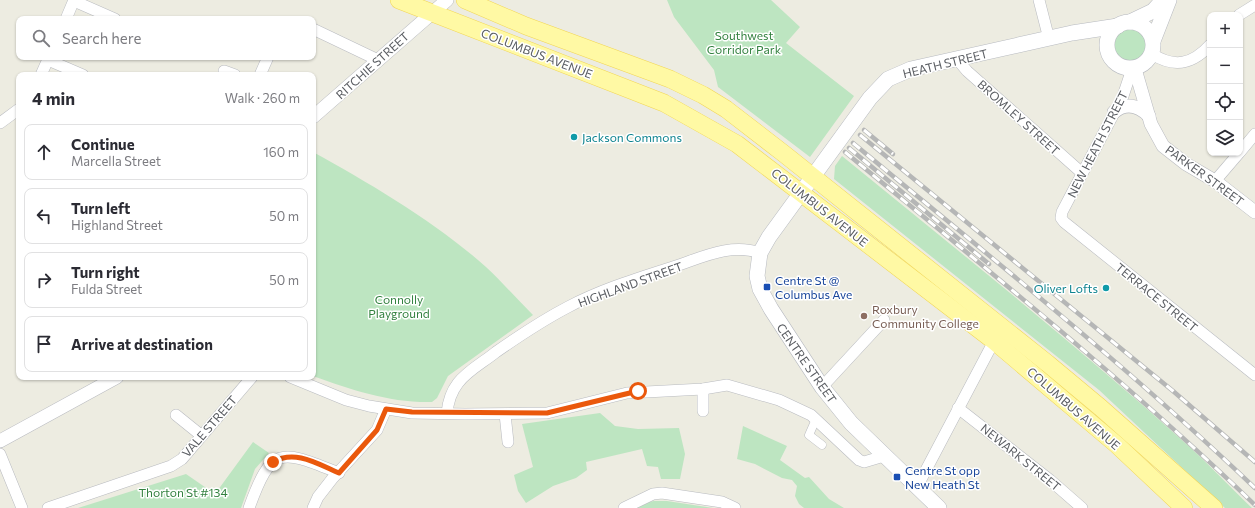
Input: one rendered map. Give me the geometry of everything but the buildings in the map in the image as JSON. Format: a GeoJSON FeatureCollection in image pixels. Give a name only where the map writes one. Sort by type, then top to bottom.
{"type":"FeatureCollection","features":[{"type":"Feature","properties":{"kind":"main road","name":"COLUMBUS AVENUE"},"geometry":{"type":"LineString","coordinates":[[399,0],[671,106],[737,144],[994,341],[1100,431],[1184,508]]}},
{"type":"Feature","properties":{"kind":"main road","name":"COLUMBUS AVENUE"},"geometry":{"type":"LineString","coordinates":[[465,0],[526,26],[641,68],[694,90],[744,122],[1082,391],[1214,508]]}},
{"type":"Feature","properties":{"kind":"main road","name":"HEATH STREET"},"geometry":{"type":"LineString","coordinates":[[801,193],[870,98],[884,82],[905,71],[1124,24],[1153,11],[1164,0]]}},
{"type":"Feature","properties":{"kind":"main road"},"geometry":{"type":"LineString","coordinates":[[1072,34],[1097,42],[1108,50],[1114,62],[1120,66],[1134,69],[1145,63],[1170,0]]}},
{"type":"Feature","properties":{"kind":"main road"},"geometry":{"type":"LineString","coordinates":[[1108,50],[1109,37],[1124,24],[1143,26],[1148,31],[1152,48]]}},
{"type":"Feature","properties":{"kind":"main road","name":"CENTRE STREET"},"geometry":{"type":"LineString","coordinates":[[801,193],[769,237],[760,253],[756,276],[762,293],[822,387],[851,423],[939,508]]}},
{"type":"Feature","properties":{"kind":"street"},"geometry":{"type":"LineString","coordinates":[[432,13],[447,0]]}},
{"type":"Feature","properties":{"kind":"street"},"geometry":{"type":"LineString","coordinates":[[1039,0],[1049,39]]}},
{"type":"Feature","properties":{"kind":"street"},"geometry":{"type":"LineString","coordinates":[[67,16],[74,1],[108,16]]}},
{"type":"Feature","properties":{"kind":"street"},"geometry":{"type":"LineString","coordinates":[[1243,12],[1255,5]]}},
{"type":"Feature","properties":{"kind":"street","name":"RITCHIE STREET"},"geometry":{"type":"LineString","coordinates":[[316,114],[432,13]]}},
{"type":"Feature","properties":{"kind":"street"},"geometry":{"type":"LineString","coordinates":[[316,30],[378,60]]}},
{"type":"Feature","properties":{"kind":"street"},"geometry":{"type":"LineString","coordinates":[[1152,48],[1165,62],[1182,62],[1194,59],[1207,48]]}},
{"type":"Feature","properties":{"kind":"street","name":"BROMLEY STREET"},"geometry":{"type":"LineString","coordinates":[[957,59],[967,71],[1082,174]]}},
{"type":"Feature","properties":{"kind":"street"},"geometry":{"type":"LineString","coordinates":[[42,72],[47,60]]}},
{"type":"Feature","properties":{"kind":"street"},"geometry":{"type":"LineString","coordinates":[[52,60],[77,72]]}},
{"type":"Feature","properties":{"kind":"street"},"geometry":{"type":"LineString","coordinates":[[261,72],[267,60]]}},
{"type":"Feature","properties":{"kind":"street","name":"NEW HEATH STREET"},"geometry":{"type":"LineString","coordinates":[[1061,218],[1062,212],[1114,112],[1134,69]]}},
{"type":"Feature","properties":{"kind":"street","name":"PARKER STREET"},"geometry":{"type":"LineString","coordinates":[[1134,69],[1155,134],[1167,149],[1195,171],[1215,181],[1255,212]]}},
{"type":"Feature","properties":{"kind":"street"},"geometry":{"type":"LineString","coordinates":[[1114,112],[1121,107],[1129,105],[1138,108],[1149,116]]}},
{"type":"Feature","properties":{"kind":"street"},"geometry":{"type":"LineString","coordinates":[[0,123],[16,111]]}},
{"type":"Feature","properties":{"kind":"street"},"geometry":{"type":"LineString","coordinates":[[1243,149],[1255,134]]}},
{"type":"Feature","properties":{"kind":"street"},"geometry":{"type":"LineString","coordinates":[[1215,181],[1237,156]]}},
{"type":"Feature","properties":{"kind":"street","name":"TERRACE STREET"},"geometry":{"type":"LineString","coordinates":[[1061,218],[1064,222],[1255,375]]}},
{"type":"Feature","properties":{"kind":"street","name":"HIGHLAND STREET"},"geometry":{"type":"LineString","coordinates":[[447,413],[448,402],[452,391],[472,370],[525,332],[568,307],[629,282],[717,253],[742,249],[760,253]]}},
{"type":"Feature","properties":{"kind":"street"},"geometry":{"type":"LineString","coordinates":[[822,387],[884,320]]}},
{"type":"Feature","properties":{"kind":"street"},"geometry":{"type":"LineString","coordinates":[[917,487],[994,341]]}},
{"type":"Feature","properties":{"kind":"street"},"geometry":{"type":"LineString","coordinates":[[0,441],[112,380]]}},
{"type":"Feature","properties":{"kind":"street","name":"VALE STREET"},"geometry":{"type":"LineString","coordinates":[[48,508],[171,466],[182,459],[249,380]]}},
{"type":"Feature","properties":{"kind":"street"},"geometry":{"type":"LineString","coordinates":[[297,380],[346,400],[386,409],[412,412],[505,414],[554,412],[638,391],[703,389],[727,385],[736,386],[779,400],[816,419],[859,460],[864,462],[884,456]]}},
{"type":"Feature","properties":{"kind":"street"},"geometry":{"type":"LineString","coordinates":[[703,389],[703,411]]}},
{"type":"Feature","properties":{"kind":"street","name":"NEWARK STREET"},"geometry":{"type":"LineString","coordinates":[[958,408],[1050,480],[1082,508]]}},
{"type":"Feature","properties":{"kind":"street"},"geometry":{"type":"LineString","coordinates":[[313,508],[318,497],[377,430],[386,409]]}},
{"type":"Feature","properties":{"kind":"street"},"geometry":{"type":"LineString","coordinates":[[505,414],[508,442]]}},
{"type":"Feature","properties":{"kind":"street"},"geometry":{"type":"LineString","coordinates":[[176,415],[202,436]]}},
{"type":"Feature","properties":{"kind":"street"},"geometry":{"type":"LineString","coordinates":[[816,419],[809,435],[822,445]]}},
{"type":"Feature","properties":{"kind":"street"},"geometry":{"type":"LineString","coordinates":[[0,454],[20,507]]}},
{"type":"Feature","properties":{"kind":"street"},"geometry":{"type":"LineString","coordinates":[[249,508],[263,472],[268,465],[278,459],[290,456],[297,457],[339,473]]}},
{"type":"Feature","properties":{"kind":"street"},"geometry":{"type":"LineString","coordinates":[[624,508],[653,494],[662,493],[722,502],[735,508]]}},
{"type":"Feature","properties":{"kind":"green space","name":"Southwest Corridor Park"},"geometry":{"type":"Polygon","coordinates":[[[667,0],[771,0],[800,27],[786,43],[854,96],[810,157],[718,87],[714,70],[674,17],[667,0]]]}},
{"type":"Feature","properties":{"kind":"green space"},"geometry":{"type":"Polygon","coordinates":[[[1126,25],[1134,25],[1141,28],[1146,33],[1149,44],[1146,55],[1141,60],[1134,63],[1126,63],[1119,60],[1114,55],[1111,48],[1111,40],[1114,33],[1119,28],[1126,25]]]}},
{"type":"Feature","properties":{"kind":"green space","name":"Connolly Playground"},"geometry":{"type":"Polygon","coordinates":[[[316,154],[358,177],[403,205],[446,235],[486,267],[533,315],[448,376],[437,398],[432,402],[416,402],[386,398],[316,377],[316,154]]]}},
{"type":"Feature","properties":{"kind":"green space"},"geometry":{"type":"Polygon","coordinates":[[[842,156],[1014,297],[1141,404],[1192,449],[1252,508],[1225,508],[1099,390],[834,179],[835,166],[842,156]]]}},
{"type":"Feature","properties":{"kind":"green space"},"geometry":{"type":"Polygon","coordinates":[[[600,413],[615,426],[638,429],[679,428],[685,454],[680,479],[661,479],[658,467],[647,466],[642,449],[586,462],[587,470],[576,478],[553,486],[526,503],[518,491],[514,475],[533,467],[522,424],[600,413]]]}},
{"type":"Feature","properties":{"kind":"green space"},"geometry":{"type":"Polygon","coordinates":[[[743,426],[787,446],[780,460],[805,478],[809,477],[829,499],[844,508],[804,508],[799,504],[795,496],[797,486],[792,480],[782,478],[755,464],[737,459],[743,426]]]}},
{"type":"Feature","properties":{"kind":"green space","name":"Thorton St #134"},"geometry":{"type":"Polygon","coordinates":[[[253,442],[269,453],[255,469],[241,508],[78,508],[186,474],[215,494],[253,442]]]}},
{"type":"Feature","properties":{"kind":"green space"},"geometry":{"type":"Polygon","coordinates":[[[667,501],[713,508],[634,508],[642,503],[667,501]]]}},
{"type":"Feature","properties":{"kind":"railway"},"geometry":{"type":"LineString","coordinates":[[864,130],[893,154]]}},
{"type":"Feature","properties":{"kind":"railway"},"geometry":{"type":"LineString","coordinates":[[860,135],[1173,391],[1255,462]]}},
{"type":"Feature","properties":{"kind":"railway"},"geometry":{"type":"LineString","coordinates":[[853,143],[1107,355],[1207,443],[1255,488]]}},
{"type":"Feature","properties":{"kind":"railway"},"geometry":{"type":"LineString","coordinates":[[849,148],[989,264]]}},
{"type":"Feature","properties":{"kind":"railway"},"geometry":{"type":"LineString","coordinates":[[845,152],[1002,281],[1105,369],[1156,413],[1255,505]]}},
{"type":"Feature","properties":{"kind":"place","name":"Jackson Commons"},"geometry":{"type":"Point","coordinates":[574,137]}},
{"type":"Feature","properties":{"kind":"place","name":"Centre St @ Columbus Ave"},"geometry":{"type":"Point","coordinates":[767,287]}},
{"type":"Feature","properties":{"kind":"place","name":"Oliver Lofts"},"geometry":{"type":"Point","coordinates":[1106,288]}},
{"type":"Feature","properties":{"kind":"place","name":"Roxbury Community College"},"geometry":{"type":"Point","coordinates":[864,316]}},
{"type":"Feature","properties":{"kind":"place","name":"Centre St opp New Heath St"},"geometry":{"type":"Point","coordinates":[897,477]}},
{"type":"Feature","properties":{"kind":"route"},"geometry":{"type":"LineString","coordinates":[[273,462],[290,456],[297,457],[339,473],[377,430],[386,409],[412,412],[465,414],[547,413],[638,391]]}}]}
